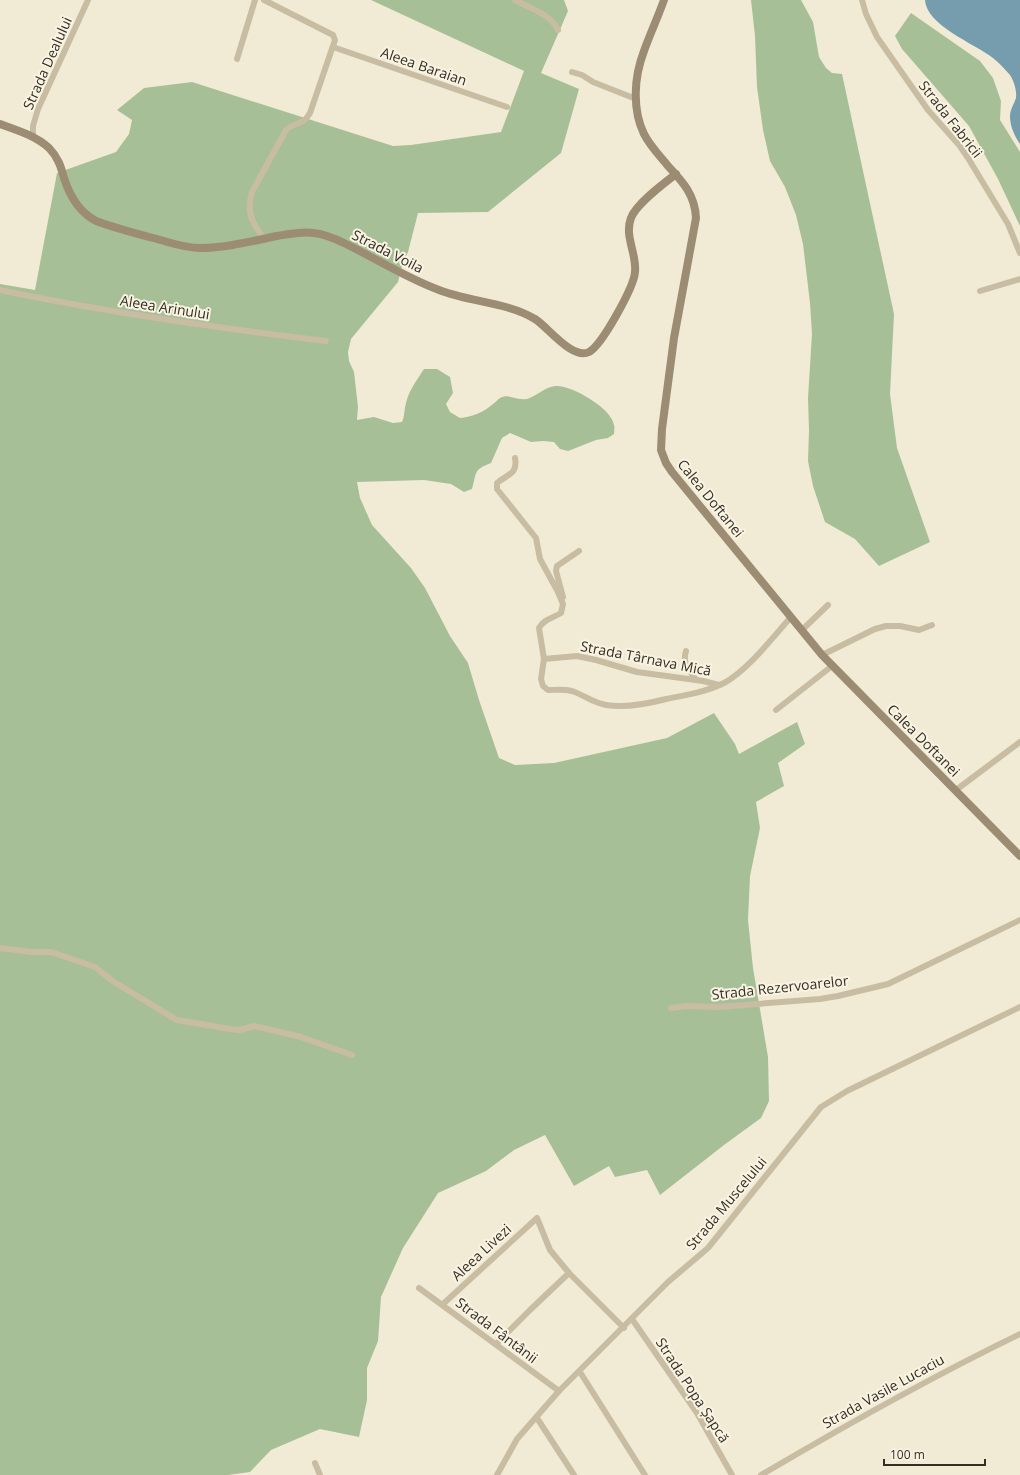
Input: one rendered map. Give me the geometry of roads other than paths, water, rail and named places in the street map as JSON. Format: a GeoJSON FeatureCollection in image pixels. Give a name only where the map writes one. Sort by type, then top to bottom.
{"type":"FeatureCollection","features":[{"type":"Feature","properties":{"kind":"main road","name":"Calea Doftanei"},"geometry":{"type":"LineString","coordinates":[[664,0],[640,61],[636,100],[638,118],[645,136],[690,192],[695,204],[696,218],[674,338],[663,422],[661,450],[666,463],[822,655],[1020,856]]}},
{"type":"Feature","properties":{"kind":"main road","name":"Strada Voila"},"geometry":{"type":"LineString","coordinates":[[0,124],[33,137],[45,144],[54,153],[58,159],[68,190],[73,199],[88,217],[96,221],[180,246],[199,248],[223,247],[305,232],[322,234],[347,244],[439,290],[503,307],[529,316],[542,324],[573,351],[578,353],[588,352],[597,345],[626,298],[634,281],[635,266],[628,229],[632,213],[676,174]]}},
{"type":"Feature","properties":{"kind":"street","name":"Strada Dealului"},"geometry":{"type":"LineString","coordinates":[[33,137],[33,126],[38,110],[88,0]]}},
{"type":"Feature","properties":{"kind":"street"},"geometry":{"type":"LineString","coordinates":[[237,59],[255,0]]}},
{"type":"Feature","properties":{"kind":"street"},"geometry":{"type":"LineString","coordinates":[[264,0],[333,35],[335,40],[310,113],[304,122],[293,125],[286,130],[252,192],[249,202],[249,213],[256,228],[264,239]]}},
{"type":"Feature","properties":{"kind":"street"},"geometry":{"type":"LineString","coordinates":[[515,0],[548,18],[555,24],[558,30]]}},
{"type":"Feature","properties":{"kind":"street","name":"Strada Fabricii"},"geometry":{"type":"LineString","coordinates":[[862,0],[866,14],[877,37],[928,110],[959,145],[968,158],[1008,224],[1020,253]]}},
{"type":"Feature","properties":{"kind":"street","name":"Aleea Baraian"},"geometry":{"type":"LineString","coordinates":[[333,47],[507,107]]}},
{"type":"Feature","properties":{"kind":"street"},"geometry":{"type":"LineString","coordinates":[[572,72],[582,75],[593,82],[636,100]]}},
{"type":"Feature","properties":{"kind":"street"},"geometry":{"type":"LineString","coordinates":[[980,291],[1020,279]]}},
{"type":"Feature","properties":{"kind":"street","name":"Aleea Arinului"},"geometry":{"type":"LineString","coordinates":[[0,290],[60,303],[202,325],[326,341]]}},
{"type":"Feature","properties":{"kind":"street"},"geometry":{"type":"LineString","coordinates":[[515,458],[516,464],[514,472],[498,483],[497,489],[536,538],[540,559],[563,604]]}},
{"type":"Feature","properties":{"kind":"street"},"geometry":{"type":"LineString","coordinates":[[579,551],[558,566],[556,571],[563,594],[561,613],[546,620],[539,628],[544,658],[541,679],[543,686],[548,690],[571,691],[594,702],[605,705],[623,706],[643,704],[699,692],[719,685],[732,678],[757,655],[791,617]]}},
{"type":"Feature","properties":{"kind":"street"},"geometry":{"type":"LineString","coordinates":[[802,630],[828,605]]}},
{"type":"Feature","properties":{"kind":"street"},"geometry":{"type":"LineString","coordinates":[[822,655],[875,629],[886,626],[900,626],[919,630],[932,625]]}},
{"type":"Feature","properties":{"kind":"street"},"geometry":{"type":"LineString","coordinates":[[686,651],[684,662],[696,680]]}},
{"type":"Feature","properties":{"kind":"street","name":"Strada Târnava Mică"},"geometry":{"type":"LineString","coordinates":[[544,658],[577,656],[637,672],[696,680],[719,685]]}},
{"type":"Feature","properties":{"kind":"street"},"geometry":{"type":"LineString","coordinates":[[776,710],[832,666]]}},
{"type":"Feature","properties":{"kind":"street"},"geometry":{"type":"LineString","coordinates":[[956,790],[1020,742]]}},
{"type":"Feature","properties":{"kind":"street","name":"Strada Rezervoarelor"},"geometry":{"type":"LineString","coordinates":[[671,1008],[686,1006],[718,1007],[820,998],[838,996],[888,984],[1020,920]]}},
{"type":"Feature","properties":{"kind":"street"},"geometry":{"type":"LineString","coordinates":[[0,948],[32,952],[51,952],[95,967],[114,982],[177,1020],[240,1030],[254,1026],[301,1037],[352,1055]]}},
{"type":"Feature","properties":{"kind":"street","name":"Strada Muscelului"},"geometry":{"type":"LineString","coordinates":[[497,1475],[517,1439],[559,1392],[668,1282],[708,1248],[821,1107],[846,1091],[1020,1007]]}},
{"type":"Feature","properties":{"kind":"street","name":"Aleea Livezi"},"geometry":{"type":"LineString","coordinates":[[443,1304],[537,1218],[550,1250],[569,1273]]}},
{"type":"Feature","properties":{"kind":"street"},"geometry":{"type":"LineString","coordinates":[[496,1344],[569,1273],[624,1328]]}},
{"type":"Feature","properties":{"kind":"street","name":"Strada Fântânii"},"geometry":{"type":"LineString","coordinates":[[419,1288],[443,1304],[559,1392]]}},
{"type":"Feature","properties":{"kind":"street","name":"Strada Popa Șapcă"},"geometry":{"type":"LineString","coordinates":[[632,1319],[697,1413],[732,1475]]}},
{"type":"Feature","properties":{"kind":"street","name":"Strada Vasile Lucaciu"},"geometry":{"type":"LineString","coordinates":[[761,1475],[826,1436],[923,1382],[1020,1334]]}},
{"type":"Feature","properties":{"kind":"street"},"geometry":{"type":"LineString","coordinates":[[580,1372],[645,1475]]}},
{"type":"Feature","properties":{"kind":"street"},"geometry":{"type":"LineString","coordinates":[[537,1418],[574,1475]]}},
{"type":"Feature","properties":{"kind":"street"},"geometry":{"type":"LineString","coordinates":[[315,1463],[320,1475]]}},
{"type":"Feature","properties":{"kind":"water"},"geometry":{"type":"Polygon","coordinates":[[[925,0],[1020,0],[1020,144],[1010,120],[1016,95],[1015,86],[1010,75],[993,58],[942,26],[927,9],[925,0]]]}}]}
